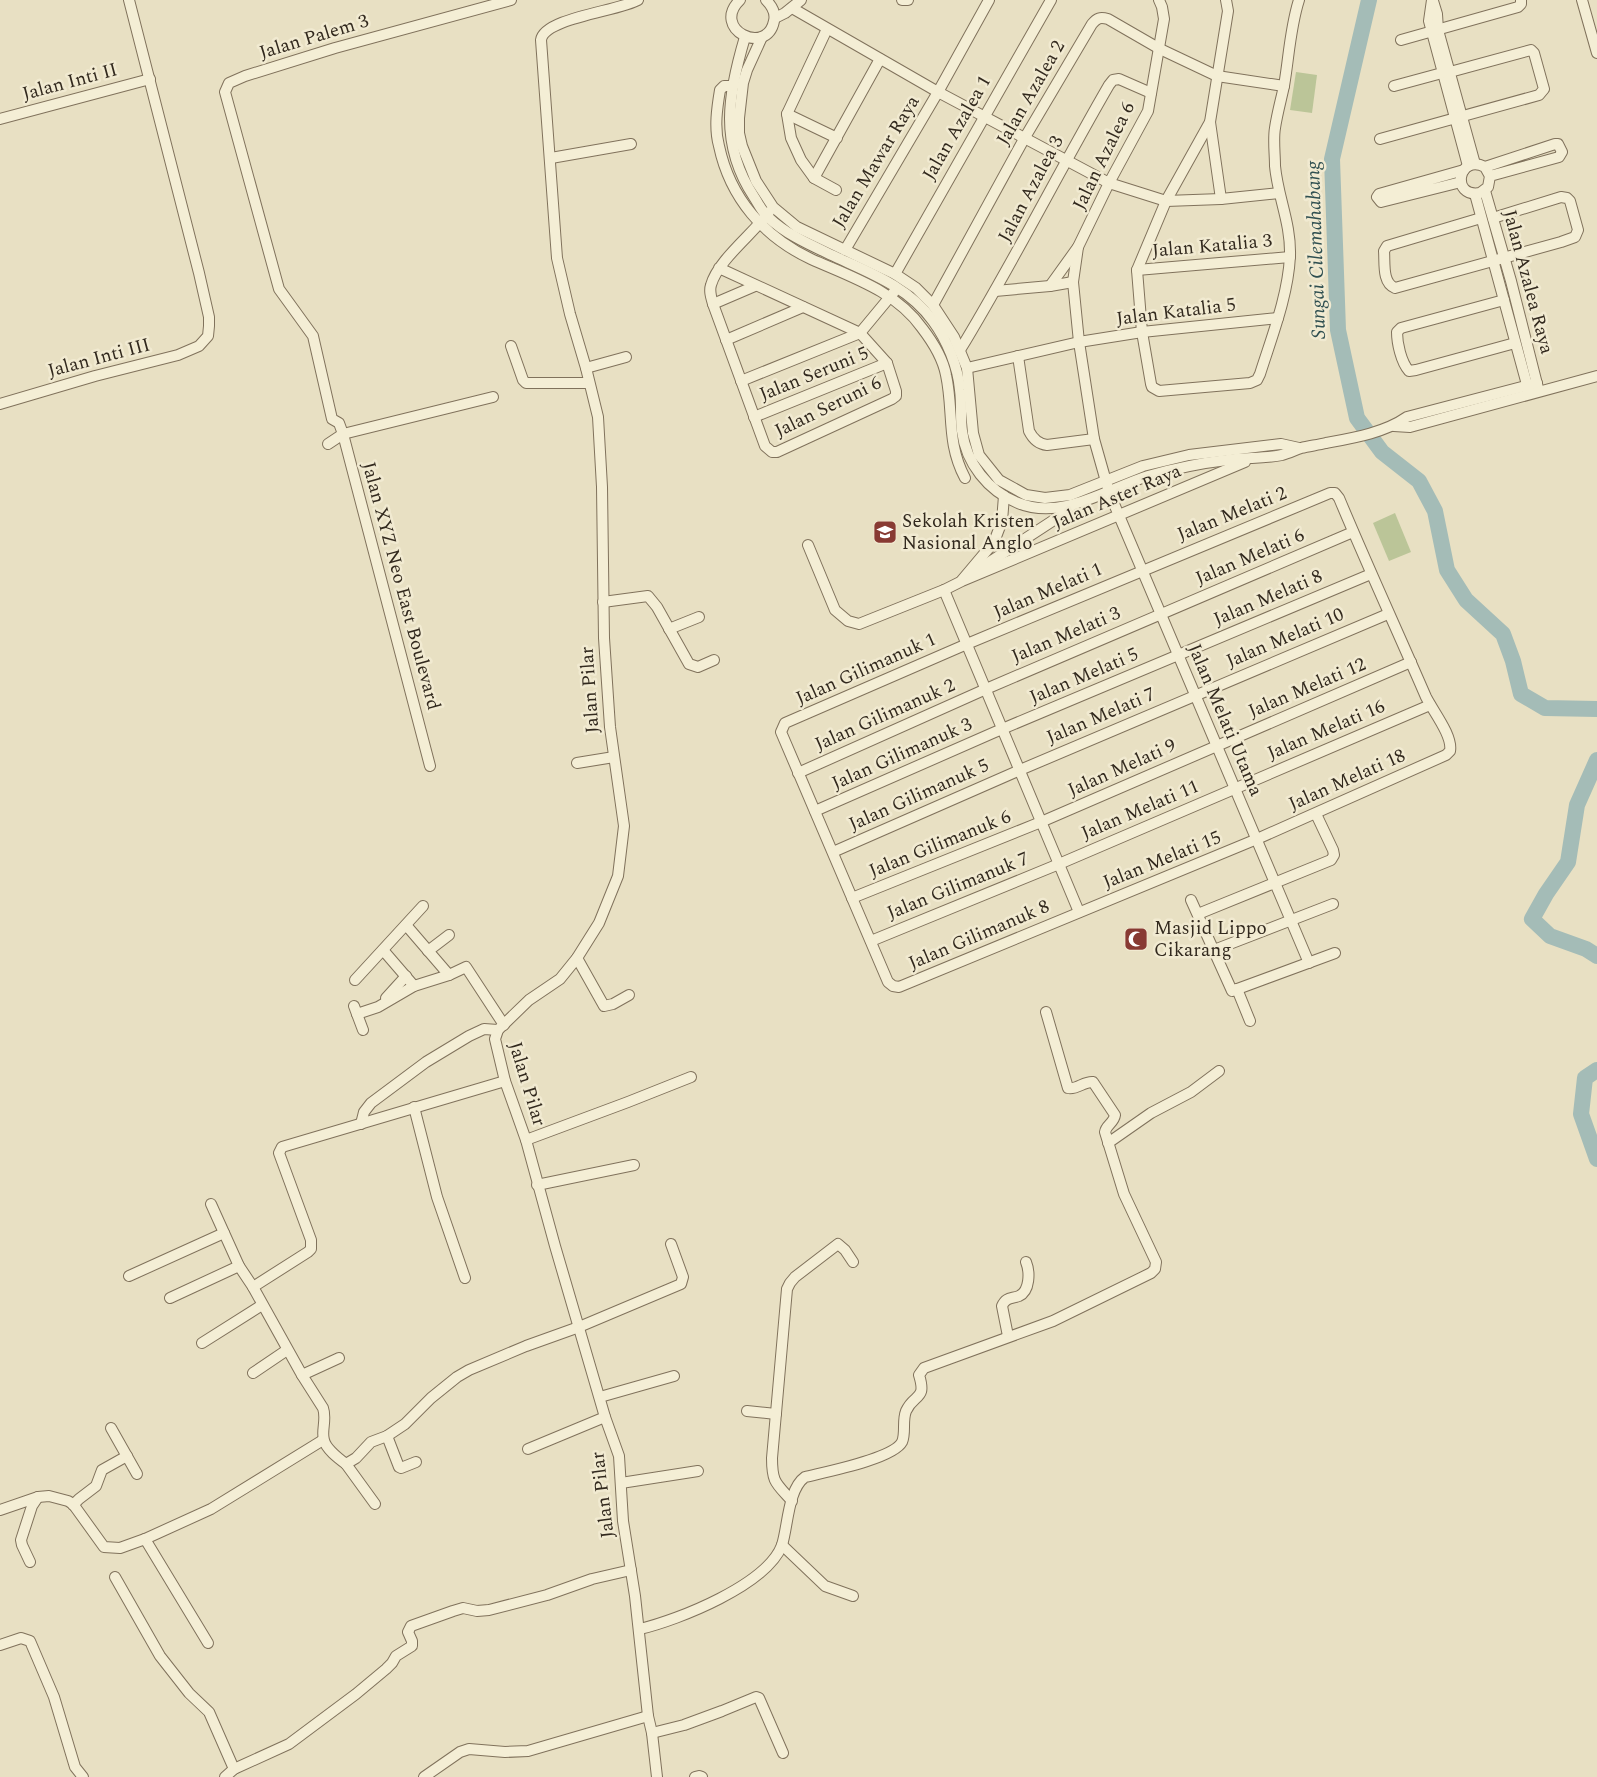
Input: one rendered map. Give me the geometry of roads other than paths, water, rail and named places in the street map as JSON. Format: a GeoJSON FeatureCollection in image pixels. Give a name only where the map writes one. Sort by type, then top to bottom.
{"type":"FeatureCollection","features":[{"type":"Feature","properties":{"kind":"street"},"geometry":{"type":"LineString","coordinates":[[129,0],[150,79]]}},
{"type":"Feature","properties":{"kind":"street","name":"Jalan Palem 3"},"geometry":{"type":"LineString","coordinates":[[332,419],[313,336],[279,289],[225,96],[229,83],[245,76],[335,48],[510,0]]}},
{"type":"Feature","properties":{"kind":"street","name":"Jalan Pilar"},"geometry":{"type":"LineString","coordinates":[[638,0],[629,5],[571,19],[548,30],[542,36],[544,92],[558,258],[570,314],[598,417],[602,478],[604,638],[609,718],[624,826],[618,876],[599,923],[577,958],[560,979],[529,1000],[501,1027],[495,1039],[505,1081],[526,1140],[537,1185],[605,1417],[619,1456],[623,1521],[640,1629],[648,1716],[657,1777]]}},
{"type":"Feature","properties":{"kind":"street"},"geometry":{"type":"LineString","coordinates":[[740,0],[730,4],[733,25],[745,37],[762,37]]}},
{"type":"Feature","properties":{"kind":"street"},"geometry":{"type":"LineString","coordinates":[[775,18],[801,0]]}},
{"type":"Feature","properties":{"kind":"street"},"geometry":{"type":"LineString","coordinates":[[902,0],[908,0]]}},
{"type":"Feature","properties":{"kind":"street","name":"Jalan Mawar Raya"},"geometry":{"type":"LineString","coordinates":[[844,250],[938,92],[989,0]]}},
{"type":"Feature","properties":{"kind":"street","name":"Jalan Azalea 1"},"geometry":{"type":"LineString","coordinates":[[895,274],[1051,0]]}},
{"type":"Feature","properties":{"kind":"street"},"geometry":{"type":"LineString","coordinates":[[1159,0],[1164,19],[1160,49]]}},
{"type":"Feature","properties":{"kind":"street"},"geometry":{"type":"LineString","coordinates":[[1226,0],[1228,11]]}},
{"type":"Feature","properties":{"kind":"street"},"geometry":{"type":"LineString","coordinates":[[1221,199],[1210,122],[1228,11],[1233,0]]}},
{"type":"Feature","properties":{"kind":"street"},"geometry":{"type":"LineString","coordinates":[[1210,122],[1166,201],[1137,270],[1142,332],[1151,384],[1158,391],[1250,383],[1257,380],[1278,318],[1290,257],[1290,236],[1279,193],[1274,129],[1284,86],[1293,19],[1298,0]]}},
{"type":"Feature","properties":{"kind":"street"},"geometry":{"type":"LineString","coordinates":[[1432,0],[1429,22],[1435,31],[1459,117],[1476,168],[1490,181],[1480,192],[1469,192],[1464,188],[1461,176],[1476,168],[1559,157],[1562,152],[1561,146],[1555,144],[1476,168],[1379,194],[1377,197],[1381,202],[1461,182]]}},
{"type":"Feature","properties":{"kind":"street"},"geometry":{"type":"LineString","coordinates":[[1401,40],[1518,7],[1521,4],[1521,0]]}},
{"type":"Feature","properties":{"kind":"street"},"geometry":{"type":"LineString","coordinates":[[1582,0],[1597,52]]}},
{"type":"Feature","properties":{"kind":"street"},"geometry":{"type":"LineString","coordinates":[[771,1],[775,18],[771,29],[762,37],[747,70],[740,102],[739,133],[744,154],[766,216],[803,242],[889,281],[909,295],[934,322],[962,369],[960,389],[962,430],[974,466],[991,486],[1004,496],[1020,504],[1038,508],[1073,505],[1109,492]]}},
{"type":"Feature","properties":{"kind":"street"},"geometry":{"type":"LineString","coordinates":[[792,8],[938,92],[1109,183],[1166,201],[1221,199],[1279,193]]}},
{"type":"Feature","properties":{"kind":"street","name":"Jalan Azalea 2"},"geometry":{"type":"LineString","coordinates":[[933,305],[1024,139],[1096,19],[1101,17],[1108,19],[1160,49],[1217,76],[1284,86]]}},
{"type":"Feature","properties":{"kind":"street"},"geometry":{"type":"LineString","coordinates":[[827,29],[786,114],[791,138],[814,178],[836,190]]}},
{"type":"Feature","properties":{"kind":"street"},"geometry":{"type":"LineString","coordinates":[[745,37],[732,86],[730,121],[733,152],[743,179],[783,244],[890,297],[922,327],[946,373],[952,441],[964,475],[974,466]]}},
{"type":"Feature","properties":{"kind":"street","name":"Jalan Azalea 6"},"geometry":{"type":"LineString","coordinates":[[1050,286],[1078,247],[1109,183],[1145,118],[1160,49]]}},
{"type":"Feature","properties":{"kind":"street"},"geometry":{"type":"LineString","coordinates":[[1380,139],[1539,95],[1544,89],[1534,54],[1531,50],[1394,86]]}},
{"type":"Feature","properties":{"kind":"street"},"geometry":{"type":"LineString","coordinates":[[814,178],[880,59]]}},
{"type":"Feature","properties":{"kind":"street","name":"Jalan Inti II"},"geometry":{"type":"LineString","coordinates":[[0,120],[150,79]]}},
{"type":"Feature","properties":{"kind":"street","name":"Jalan Inti III"},"geometry":{"type":"LineString","coordinates":[[0,404],[178,355],[190,350],[208,336],[209,318],[150,79]]}},
{"type":"Feature","properties":{"kind":"street","name":"Jalan Azalea 3"},"geometry":{"type":"LineString","coordinates":[[960,350],[996,291],[1065,160],[1109,84],[1119,79],[1150,93]]}},
{"type":"Feature","properties":{"kind":"street"},"geometry":{"type":"LineString","coordinates":[[786,114],[837,138]]}},
{"type":"Feature","properties":{"kind":"street"},"geometry":{"type":"LineString","coordinates":[[551,158],[631,144]]}},
{"type":"Feature","properties":{"kind":"street","name":"Jalan Azalea Raya"},"geometry":{"type":"LineString","coordinates":[[1480,192],[1493,218],[1529,349],[1533,389]]}},
{"type":"Feature","properties":{"kind":"street","name":"Jalan Azalea Raya"},"geometry":{"type":"LineString","coordinates":[[1480,192],[1481,218],[1516,347],[1533,389]]}},
{"type":"Feature","properties":{"kind":"street"},"geometry":{"type":"LineString","coordinates":[[1481,218],[1385,248],[1386,280],[1390,286],[1395,288],[1575,238],[1578,230],[1570,201],[1567,198],[1561,197],[1493,218]]}},
{"type":"Feature","properties":{"kind":"street"},"geometry":{"type":"LineString","coordinates":[[766,216],[798,227],[895,274],[916,288],[933,305],[954,337],[960,350],[973,433],[979,455],[999,480],[1026,495],[1045,498],[1070,495],[1107,480]]}},
{"type":"Feature","properties":{"kind":"street"},"geometry":{"type":"LineString","coordinates":[[754,417],[710,291],[711,284],[719,268],[766,216]]}},
{"type":"Feature","properties":{"kind":"street","name":"Jalan Azalea 6"},"geometry":{"type":"LineString","coordinates":[[1078,247],[1073,282],[1079,342],[1094,439]]}},
{"type":"Feature","properties":{"kind":"street","name":"Jalan Katalia 3"},"geometry":{"type":"LineString","coordinates":[[1137,270],[1290,257]]}},
{"type":"Feature","properties":{"kind":"street"},"geometry":{"type":"LineString","coordinates":[[719,268],[860,333],[887,363]]}},
{"type":"Feature","properties":{"kind":"street"},"geometry":{"type":"LineString","coordinates":[[996,291],[1073,282]]}},
{"type":"Feature","properties":{"kind":"street"},"geometry":{"type":"LineString","coordinates":[[713,304],[755,286]]}},
{"type":"Feature","properties":{"kind":"street"},"geometry":{"type":"LineString","coordinates":[[741,381],[860,333],[898,287]]}},
{"type":"Feature","properties":{"kind":"street"},"geometry":{"type":"LineString","coordinates":[[1504,300],[1401,328],[1397,332],[1397,337],[1404,366],[1409,371],[1516,347],[1529,349]]}},
{"type":"Feature","properties":{"kind":"street"},"geometry":{"type":"LineString","coordinates":[[726,340],[803,307]]}},
{"type":"Feature","properties":{"kind":"street","name":"Jalan Katalia 5"},"geometry":{"type":"LineString","coordinates":[[946,373],[1079,342],[1142,332],[1278,318]]}},
{"type":"Feature","properties":{"kind":"street"},"geometry":{"type":"LineString","coordinates":[[511,346],[523,380],[526,383],[589,383]]}},
{"type":"Feature","properties":{"kind":"street"},"geometry":{"type":"LineString","coordinates":[[1018,356],[1029,431],[1032,437],[1041,444],[1047,445],[1094,439]]}},
{"type":"Feature","properties":{"kind":"street"},"geometry":{"type":"LineString","coordinates":[[586,368],[626,357]]}},
{"type":"Feature","properties":{"kind":"street","name":"Jalan Seruni 6"},"geometry":{"type":"LineString","coordinates":[[754,417],[765,446],[772,452],[896,396],[887,363]]}},
{"type":"Feature","properties":{"kind":"street","name":"Jalan Seruni 5"},"geometry":{"type":"LineString","coordinates":[[754,417],[887,363]]}},
{"type":"Feature","properties":{"kind":"street"},"geometry":{"type":"LineString","coordinates":[[1300,448],[1343,440],[1394,426],[1410,428],[1446,413],[1495,399],[1597,376]]}},
{"type":"Feature","properties":{"kind":"street"},"geometry":{"type":"LineString","coordinates":[[328,444],[343,434],[493,397]]}},
{"type":"Feature","properties":{"kind":"street","name":"Jalan XYZ Neo East Boulevard"},"geometry":{"type":"LineString","coordinates":[[332,419],[339,423],[343,434],[430,766]]}},
{"type":"Feature","properties":{"kind":"street","name":"Jalan Melati Utama"},"geometry":{"type":"LineString","coordinates":[[1094,439],[1109,492],[1309,962]]}},
{"type":"Feature","properties":{"kind":"street","name":"Jalan Aster Raya"},"geometry":{"type":"LineString","coordinates":[[1107,480],[1143,466],[1189,455],[1281,444],[1300,448]]}},
{"type":"Feature","properties":{"kind":"street","name":"Jalan Aster Raya"},"geometry":{"type":"LineString","coordinates":[[1109,492],[1148,476],[1228,459],[1250,459],[1283,455],[1300,448]]}},
{"type":"Feature","properties":{"kind":"street","name":"Jalan Aster Raya"},"geometry":{"type":"LineString","coordinates":[[808,545],[835,610],[848,621],[859,624],[944,590],[1250,459]]}},
{"type":"Feature","properties":{"kind":"street","name":"Jalan Melati 2"},"geometry":{"type":"LineString","coordinates":[[1142,570],[1330,493],[1335,493],[1339,498],[1353,532]]}},
{"type":"Feature","properties":{"kind":"street"},"geometry":{"type":"LineString","coordinates":[[962,581],[994,542],[1002,521],[1004,496]]}},
{"type":"Feature","properties":{"kind":"street"},"geometry":{"type":"LineString","coordinates":[[962,581],[1057,518],[1073,505]]}},
{"type":"Feature","properties":{"kind":"street"},"geometry":{"type":"LineString","coordinates":[[1353,532],[1388,614],[1430,704]]}},
{"type":"Feature","properties":{"kind":"street","name":"Jalan Melati 6"},"geometry":{"type":"LineString","coordinates":[[1161,614],[1353,532]]}},
{"type":"Feature","properties":{"kind":"street","name":"Jalan Melati 1"},"geometry":{"type":"LineString","coordinates":[[967,644],[1142,570]]}},
{"type":"Feature","properties":{"kind":"street","name":"Jalan Melati 8"},"geometry":{"type":"LineString","coordinates":[[1178,654],[1371,574]]}},
{"type":"Feature","properties":{"kind":"street"},"geometry":{"type":"LineString","coordinates":[[944,590],[1079,912]]}},
{"type":"Feature","properties":{"kind":"street"},"geometry":{"type":"LineString","coordinates":[[604,602],[648,596],[657,607],[688,664],[698,667],[714,660]]}},
{"type":"Feature","properties":{"kind":"street","name":"Jalan Melati 3"},"geometry":{"type":"LineString","coordinates":[[986,689],[1161,614]]}},
{"type":"Feature","properties":{"kind":"street","name":"Jalan Melati 10"},"geometry":{"type":"LineString","coordinates":[[1196,695],[1388,614]]}},
{"type":"Feature","properties":{"kind":"street"},"geometry":{"type":"LineString","coordinates":[[669,628],[699,616]]}},
{"type":"Feature","properties":{"kind":"street","name":"Jalan Gilimanuk 1"},"geometry":{"type":"LineString","coordinates":[[798,773],[781,732],[785,723],[967,644]]}},
{"type":"Feature","properties":{"kind":"street","name":"Jalan Melati 5"},"geometry":{"type":"LineString","coordinates":[[1003,729],[1178,654]]}},
{"type":"Feature","properties":{"kind":"street","name":"Jalan Melati 12"},"geometry":{"type":"LineString","coordinates":[[1217,746],[1411,662]]}},
{"type":"Feature","properties":{"kind":"street","name":"Jalan Gilimanuk 2"},"geometry":{"type":"LineString","coordinates":[[798,773],[986,689]]}},
{"type":"Feature","properties":{"kind":"street","name":"Jalan Melati 7"},"geometry":{"type":"LineString","coordinates":[[1020,770],[1196,695]]}},
{"type":"Feature","properties":{"kind":"street","name":"Jalan Melati 18"},"geometry":{"type":"LineString","coordinates":[[1257,840],[1446,755],[1450,751],[1450,740],[1430,704]]}},
{"type":"Feature","properties":{"kind":"street","name":"Jalan Melati 16"},"geometry":{"type":"LineString","coordinates":[[1236,788],[1430,704]]}},
{"type":"Feature","properties":{"kind":"street","name":"Jalan Gilimanuk 3"},"geometry":{"type":"LineString","coordinates":[[814,811],[1003,729]]}},
{"type":"Feature","properties":{"kind":"street","name":"Jalan Melati 9"},"geometry":{"type":"LineString","coordinates":[[1041,822],[1217,746]]}},
{"type":"Feature","properties":{"kind":"street"},"geometry":{"type":"LineString","coordinates":[[577,763],[614,757]]}},
{"type":"Feature","properties":{"kind":"street","name":"Jalan Gilimanuk 5"},"geometry":{"type":"LineString","coordinates":[[833,852],[1020,770]]}},
{"type":"Feature","properties":{"kind":"street"},"geometry":{"type":"LineString","coordinates":[[798,773],[870,941]]}},
{"type":"Feature","properties":{"kind":"street","name":"Jalan Melati 11"},"geometry":{"type":"LineString","coordinates":[[1059,864],[1236,788]]}},
{"type":"Feature","properties":{"kind":"street"},"geometry":{"type":"LineString","coordinates":[[1198,914],[1331,860],[1334,855],[1333,850],[1316,814]]}},
{"type":"Feature","properties":{"kind":"street","name":"Jalan Gilimanuk 6"},"geometry":{"type":"LineString","coordinates":[[852,898],[1041,822]]}},
{"type":"Feature","properties":{"kind":"street","name":"Jalan Melati 15"},"geometry":{"type":"LineString","coordinates":[[1079,912],[1257,840]]}},
{"type":"Feature","properties":{"kind":"street","name":"Jalan Gilimanuk 7"},"geometry":{"type":"LineString","coordinates":[[870,941],[1059,864]]}},
{"type":"Feature","properties":{"kind":"street"},"geometry":{"type":"LineString","coordinates":[[1191,900],[1250,1021]]}},
{"type":"Feature","properties":{"kind":"street"},"geometry":{"type":"LineString","coordinates":[[1214,950],[1333,904]]}},
{"type":"Feature","properties":{"kind":"street"},"geometry":{"type":"LineString","coordinates":[[355,980],[423,906]]}},
{"type":"Feature","properties":{"kind":"street","name":"Jalan Gilimanuk 8"},"geometry":{"type":"LineString","coordinates":[[870,941],[888,982],[893,986],[899,987],[1079,912]]}},
{"type":"Feature","properties":{"kind":"street"},"geometry":{"type":"LineString","coordinates":[[406,925],[449,975]]}},
{"type":"Feature","properties":{"kind":"street"},"geometry":{"type":"LineString","coordinates":[[428,952],[449,935]]}},
{"type":"Feature","properties":{"kind":"street"},"geometry":{"type":"LineString","coordinates":[[383,950],[414,986]]}},
{"type":"Feature","properties":{"kind":"street"},"geometry":{"type":"LineString","coordinates":[[1234,990],[1335,953]]}},
{"type":"Feature","properties":{"kind":"street"},"geometry":{"type":"LineString","coordinates":[[577,958],[604,1006],[613,1004],[629,995]]}},
{"type":"Feature","properties":{"kind":"street"},"geometry":{"type":"LineString","coordinates":[[361,1124],[364,1112],[371,1103],[426,1062],[469,1036],[484,1029],[501,1027],[466,967],[449,975],[414,986],[378,1007],[355,1010],[362,1030]]}},
{"type":"Feature","properties":{"kind":"street"},"geometry":{"type":"LineString","coordinates":[[378,1007],[406,976]]}},
{"type":"Feature","properties":{"kind":"street"},"geometry":{"type":"LineString","coordinates":[[640,1629],[674,1618],[717,1600],[758,1574],[770,1564],[782,1545],[797,1486],[805,1478],[866,1462],[900,1445],[903,1440],[903,1421],[907,1410],[920,1395],[922,1386],[919,1375],[924,1368],[1053,1320],[1151,1273],[1155,1268],[1156,1262],[1124,1194],[1108,1143],[1105,1130],[1114,1120],[1114,1115],[1093,1082],[1087,1082],[1071,1089],[1068,1088],[1046,1012]]}},
{"type":"Feature","properties":{"kind":"street"},"geometry":{"type":"LineString","coordinates":[[1108,1143],[1151,1113],[1191,1092],[1219,1071]]}},
{"type":"Feature","properties":{"kind":"street"},"geometry":{"type":"LineString","coordinates":[[526,1140],[691,1077]]}},
{"type":"Feature","properties":{"kind":"street"},"geometry":{"type":"LineString","coordinates":[[253,1287],[308,1252],[312,1246],[280,1151],[282,1147],[505,1081]]}},
{"type":"Feature","properties":{"kind":"street"},"geometry":{"type":"LineString","coordinates":[[414,1107],[437,1198],[464,1278]]}},
{"type":"Feature","properties":{"kind":"street"},"geometry":{"type":"LineString","coordinates":[[537,1185],[634,1165]]}},
{"type":"Feature","properties":{"kind":"street"},"geometry":{"type":"LineString","coordinates":[[211,1204],[239,1266],[323,1408],[325,1414],[324,1440],[346,1464],[375,1504]]}},
{"type":"Feature","properties":{"kind":"street"},"geometry":{"type":"LineString","coordinates":[[128,1276],[224,1233]]}},
{"type":"Feature","properties":{"kind":"street"},"geometry":{"type":"LineString","coordinates":[[346,1464],[356,1458],[371,1442],[387,1436],[405,1424],[431,1398],[469,1370],[526,1346],[579,1327],[681,1284],[683,1277],[671,1244]]}},
{"type":"Feature","properties":{"kind":"street"},"geometry":{"type":"LineString","coordinates":[[792,1501],[772,1476],[787,1289],[790,1282],[838,1244],[845,1250],[853,1262]]}},
{"type":"Feature","properties":{"kind":"street"},"geometry":{"type":"LineString","coordinates":[[1008,1336],[1002,1306],[1005,1300],[1024,1292],[1029,1278],[1026,1262]]}},
{"type":"Feature","properties":{"kind":"street"},"geometry":{"type":"LineString","coordinates":[[170,1298],[239,1266]]}},
{"type":"Feature","properties":{"kind":"street"},"geometry":{"type":"LineString","coordinates":[[202,1343],[262,1305]]}},
{"type":"Feature","properties":{"kind":"street"},"geometry":{"type":"LineString","coordinates":[[253,1373],[287,1350]]}},
{"type":"Feature","properties":{"kind":"street"},"geometry":{"type":"LineString","coordinates":[[302,1375],[339,1358]]}},
{"type":"Feature","properties":{"kind":"street"},"geometry":{"type":"LineString","coordinates":[[600,1397],[674,1376]]}},
{"type":"Feature","properties":{"kind":"street"},"geometry":{"type":"LineString","coordinates":[[747,1411],[776,1414]]}},
{"type":"Feature","properties":{"kind":"street"},"geometry":{"type":"LineString","coordinates":[[528,1448],[605,1417]]}},
{"type":"Feature","properties":{"kind":"street"},"geometry":{"type":"LineString","coordinates":[[111,1428],[137,1474]]}},
{"type":"Feature","properties":{"kind":"street"},"geometry":{"type":"LineString","coordinates":[[387,1436],[400,1467],[402,1468],[416,1462]]}},
{"type":"Feature","properties":{"kind":"street"},"geometry":{"type":"LineString","coordinates":[[0,1510],[38,1497],[49,1496],[68,1501],[104,1547],[120,1548],[145,1539],[211,1509],[324,1440]]}},
{"type":"Feature","properties":{"kind":"street"},"geometry":{"type":"LineString","coordinates":[[73,1506],[96,1486],[102,1470],[127,1456]]}},
{"type":"Feature","properties":{"kind":"street"},"geometry":{"type":"LineString","coordinates":[[621,1483],[698,1471]]}},
{"type":"Feature","properties":{"kind":"street"},"geometry":{"type":"LineString","coordinates":[[30,1562],[21,1540],[32,1506],[38,1497]]}},
{"type":"Feature","properties":{"kind":"street"},"geometry":{"type":"LineString","coordinates":[[145,1539],[208,1643]]}},
{"type":"Feature","properties":{"kind":"street"},"geometry":{"type":"LineString","coordinates":[[782,1545],[825,1586],[853,1596]]}},
{"type":"Feature","properties":{"kind":"street"},"geometry":{"type":"LineString","coordinates":[[225,1777],[234,1769],[289,1744],[356,1694],[386,1669],[396,1656],[412,1646],[408,1632],[411,1626],[463,1608],[477,1611],[489,1610],[630,1570]]}},
{"type":"Feature","properties":{"kind":"street"},"geometry":{"type":"LineString","coordinates":[[116,1577],[160,1656],[189,1693],[209,1712],[234,1769]]}},
{"type":"Feature","properties":{"kind":"street"},"geometry":{"type":"LineString","coordinates":[[0,1645],[21,1638],[30,1641],[54,1698],[75,1767],[83,1777]]}},
{"type":"Feature","properties":{"kind":"street"},"geometry":{"type":"LineString","coordinates":[[652,1733],[684,1725],[756,1696],[759,1698],[783,1753]]}},
{"type":"Feature","properties":{"kind":"street"},"geometry":{"type":"LineString","coordinates":[[424,1777],[460,1752],[469,1749],[505,1752],[528,1751],[648,1716]]}},
{"type":"Feature","properties":{"kind":"street"},"geometry":{"type":"LineString","coordinates":[[695,1777],[702,1777]]}},
{"type":"Feature","properties":{"kind":"waterway","name":"Sungai Cilemahabang"},"geometry":{"type":"LineString","coordinates":[[1369,0],[1332,159],[1338,330],[1357,418],[1382,452],[1419,481],[1435,511],[1447,570],[1466,600],[1503,634],[1513,661],[1521,694],[1545,708],[1597,709]]}},
{"type":"Feature","properties":{"kind":"waterway","name":"Sungai Cilemahabang"},"geometry":{"type":"LineString","coordinates":[[1597,760],[1577,805],[1568,862],[1546,894],[1532,919],[1550,936],[1586,949],[1597,956]]}},
{"type":"Feature","properties":{"kind":"waterway","name":"Sungai Cilemahabang"},"geometry":{"type":"LineString","coordinates":[[1597,1070],[1585,1078],[1581,1114],[1597,1159]]}},
{"type":"Feature","properties":{"kind":"place","name":"Sekolah Kristen Nasional Anglo"},"geometry":{"type":"Point","coordinates":[885,532]}},
{"type":"Feature","properties":{"kind":"place","name":"Masjid Lippo Cikarang"},"geometry":{"type":"Point","coordinates":[1136,939]}}]}
